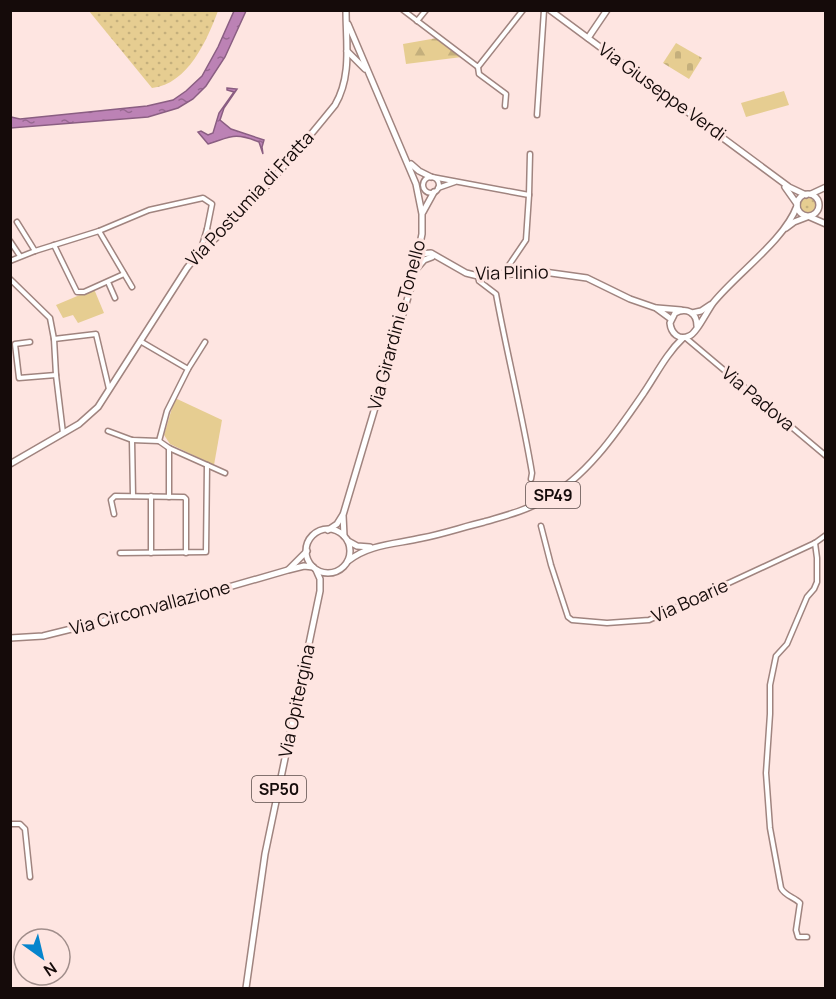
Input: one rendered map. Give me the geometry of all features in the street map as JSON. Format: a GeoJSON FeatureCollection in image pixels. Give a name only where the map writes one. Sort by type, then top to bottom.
{"type":"FeatureCollection","features":[{"type":"Feature","properties":{"kind":"main road","name":"Via Giuseppe Verdi"},"geometry":{"type":"LineString","coordinates":[[550,10],[792,189],[807,194]]}},
{"type":"Feature","properties":{"kind":"main road"},"geometry":{"type":"LineString","coordinates":[[588,38],[607,10]]}},
{"type":"Feature","properties":{"kind":"main road","name":"Via Postumia di Fratta"},"geometry":{"type":"LineString","coordinates":[[10,464],[87,418],[110,391],[187,268],[200,252],[278,176],[335,105],[342,93],[347,73],[346,14]]}},
{"type":"Feature","properties":{"kind":"main road","name":"Via Girardini e Tonello"},"geometry":{"type":"LineString","coordinates":[[328,530],[337,524],[343,515],[416,269],[422,240],[419,193],[407,161],[364,68],[346,14]]}},
{"type":"Feature","properties":{"kind":"main road"},"geometry":{"type":"LineString","coordinates":[[346,51],[352,48],[359,53]]}},
{"type":"Feature","properties":{"kind":"main road","name":"Via Girardini e Tonello"},"geometry":{"type":"LineString","coordinates":[[346,51],[364,68]]}},
{"type":"Feature","properties":{"kind":"main road"},"geometry":{"type":"LineString","coordinates":[[347,73],[353,65],[364,68]]}},
{"type":"Feature","properties":{"kind":"main road"},"geometry":{"type":"LineString","coordinates":[[407,161],[416,170],[432,177]]}},
{"type":"Feature","properties":{"kind":"main road","name":"Via Giuseppe Verdi"},"geometry":{"type":"LineString","coordinates":[[774,175],[792,194],[797,205]]}},
{"type":"Feature","properties":{"kind":"main road","name":"SP49"},"geometry":{"type":"LineString","coordinates":[[332,573],[339,571],[361,552],[440,534],[518,512],[562,490],[599,453],[643,394],[669,354],[684,337],[696,329],[714,302],[794,215],[800,198],[825,189]]}},
{"type":"Feature","properties":{"kind":"main road","name":"SP49"},"geometry":{"type":"LineString","coordinates":[[780,232],[794,222],[816,213],[825,189]]}},
{"type":"Feature","properties":{"kind":"main road"},"geometry":{"type":"LineString","coordinates":[[422,214],[436,190]]}},
{"type":"Feature","properties":{"kind":"main road"},"geometry":{"type":"LineString","coordinates":[[807,194],[817,199],[825,222]]}},
{"type":"Feature","properties":{"kind":"main road"},"geometry":{"type":"LineString","coordinates":[[797,205],[802,215],[825,222]]}},
{"type":"Feature","properties":{"kind":"main road"},"geometry":{"type":"LineString","coordinates":[[416,269],[423,260],[433,256],[425,248],[422,240]]}},
{"type":"Feature","properties":{"kind":"main road","name":"Via Plinio"},"geometry":{"type":"LineString","coordinates":[[419,254],[433,256],[466,273],[478,276],[544,272],[577,276],[596,281],[656,308],[671,319]]}},
{"type":"Feature","properties":{"kind":"main road","name":"SP49"},"geometry":{"type":"LineString","coordinates":[[692,313],[701,311],[714,302]]}},
{"type":"Feature","properties":{"kind":"main road","name":"Via Plinio"},"geometry":{"type":"LineString","coordinates":[[656,308],[682,310]]}},
{"type":"Feature","properties":{"kind":"main road"},"geometry":{"type":"LineString","coordinates":[[671,319],[675,313],[682,310],[692,313],[696,316],[696,329]]}},
{"type":"Feature","properties":{"kind":"main road","name":"SP49"},"geometry":{"type":"LineString","coordinates":[[669,354],[671,319]]}},
{"type":"Feature","properties":{"kind":"main road"},"geometry":{"type":"LineString","coordinates":[[672,332],[684,337]]}},
{"type":"Feature","properties":{"kind":"main road","name":"Via Girardini e Tonello"},"geometry":{"type":"LineString","coordinates":[[343,515],[346,538]]}},
{"type":"Feature","properties":{"kind":"main road"},"geometry":{"type":"LineString","coordinates":[[328,530],[321,531],[311,538],[307,551],[314,568],[332,573]]}},
{"type":"Feature","properties":{"kind":"main road","name":"SP49"},"geometry":{"type":"LineString","coordinates":[[328,530],[340,532],[361,547],[378,547]]}},
{"type":"Feature","properties":{"kind":"main road"},"geometry":{"type":"LineString","coordinates":[[346,538],[350,551],[348,561]]}},
{"type":"Feature","properties":{"kind":"main road","name":"Via Circonvallazione"},"geometry":{"type":"LineString","coordinates":[[288,570],[307,551]]}},
{"type":"Feature","properties":{"kind":"main road","name":"Via Circonvallazione"},"geometry":{"type":"LineString","coordinates":[[10,638],[42,636],[145,611],[304,566],[314,568]]}},
{"type":"Feature","properties":{"kind":"main road","name":"Via Opitergina"},"geometry":{"type":"LineString","coordinates":[[314,568],[320,579],[320,591]]}},
{"type":"Feature","properties":{"kind":"main road","name":"Via Opitergina"},"geometry":{"type":"LineString","coordinates":[[246,988],[266,854],[320,591],[325,579],[332,573]]}},
{"type":"Feature","properties":{"kind":"street"},"geometry":{"type":"LineString","coordinates":[[403,10],[478,67],[479,74],[506,94],[505,106]]}},
{"type":"Feature","properties":{"kind":"street"},"geometry":{"type":"LineString","coordinates":[[417,21],[426,10]]}},
{"type":"Feature","properties":{"kind":"street"},"geometry":{"type":"LineString","coordinates":[[478,67],[523,10]]}},
{"type":"Feature","properties":{"kind":"street"},"geometry":{"type":"LineString","coordinates":[[537,115],[544,10]]}},
{"type":"Feature","properties":{"kind":"street"},"geometry":{"type":"LineString","coordinates":[[503,274],[526,240],[530,154]]}},
{"type":"Feature","properties":{"kind":"street"},"geometry":{"type":"LineString","coordinates":[[459,182],[448,183],[427,192],[423,186],[425,179],[432,177],[459,182],[529,195]]}},
{"type":"Feature","properties":{"kind":"street"},"geometry":{"type":"LineString","coordinates":[[432,177],[438,182],[436,190]]}},
{"type":"Feature","properties":{"kind":"street"},"geometry":{"type":"LineString","coordinates":[[10,261],[99,231],[149,210],[203,198],[212,204],[200,252]]}},
{"type":"Feature","properties":{"kind":"street"},"geometry":{"type":"LineString","coordinates":[[17,222],[35,251]]}},
{"type":"Feature","properties":{"kind":"street"},"geometry":{"type":"LineString","coordinates":[[207,229],[210,242]]}},
{"type":"Feature","properties":{"kind":"street"},"geometry":{"type":"LineString","coordinates":[[99,231],[132,287]]}},
{"type":"Feature","properties":{"kind":"street"},"geometry":{"type":"LineString","coordinates":[[10,241],[20,256]]}},
{"type":"Feature","properties":{"kind":"street"},"geometry":{"type":"LineString","coordinates":[[54,245],[78,292],[124,274]]}},
{"type":"Feature","properties":{"kind":"street"},"geometry":{"type":"LineString","coordinates":[[478,276],[479,281],[496,294],[503,336],[523,416],[531,479]]}},
{"type":"Feature","properties":{"kind":"street"},"geometry":{"type":"LineString","coordinates":[[10,279],[48,314],[54,339],[63,433]]}},
{"type":"Feature","properties":{"kind":"street"},"geometry":{"type":"LineString","coordinates":[[108,282],[115,298]]}},
{"type":"Feature","properties":{"kind":"street"},"geometry":{"type":"LineString","coordinates":[[696,329],[698,347]]}},
{"type":"Feature","properties":{"kind":"street"},"geometry":{"type":"LineString","coordinates":[[54,339],[96,334],[110,391]]}},
{"type":"Feature","properties":{"kind":"street","name":"Via Padova"},"geometry":{"type":"LineString","coordinates":[[684,337],[825,455]]}},
{"type":"Feature","properties":{"kind":"street"},"geometry":{"type":"LineString","coordinates":[[140,341],[188,369]]}},
{"type":"Feature","properties":{"kind":"street"},"geometry":{"type":"LineString","coordinates":[[30,342],[15,344],[19,378],[56,375]]}},
{"type":"Feature","properties":{"kind":"street"},"geometry":{"type":"LineString","coordinates":[[159,441],[167,411],[188,369],[205,342]]}},
{"type":"Feature","properties":{"kind":"street"},"geometry":{"type":"LineString","coordinates":[[108,431],[132,440],[159,441],[169,448],[225,473]]}},
{"type":"Feature","properties":{"kind":"street"},"geometry":{"type":"LineString","coordinates":[[132,440],[133,496]]}},
{"type":"Feature","properties":{"kind":"street"},"geometry":{"type":"LineString","coordinates":[[169,448],[169,497]]}},
{"type":"Feature","properties":{"kind":"street"},"geometry":{"type":"LineString","coordinates":[[120,553],[206,552],[207,465]]}},
{"type":"Feature","properties":{"kind":"street"},"geometry":{"type":"LineString","coordinates":[[114,514],[112,497],[115,495],[184,497],[186,499],[186,553]]}},
{"type":"Feature","properties":{"kind":"street"},"geometry":{"type":"LineString","coordinates":[[151,496],[151,553]]}},
{"type":"Feature","properties":{"kind":"street","name":"Via Boarie"},"geometry":{"type":"LineString","coordinates":[[541,526],[566,613],[572,620],[607,623],[649,620],[814,543],[825,535]]}},
{"type":"Feature","properties":{"kind":"street"},"geometry":{"type":"LineString","coordinates":[[807,937],[798,937],[796,930],[800,903],[783,893],[781,888],[770,828],[766,746],[770,714],[770,685],[776,656],[787,644],[807,597],[817,582],[817,558],[814,543]]}},
{"type":"Feature","properties":{"kind":"street"},"geometry":{"type":"LineString","coordinates":[[10,824],[21,824],[25,829],[30,877]]}},
{"type":"Feature","properties":{"kind":"green space"},"geometry":{"type":"Polygon","coordinates":[[[89,11],[218,11],[202,47],[186,70],[165,85],[152,88],[89,11]]]}},
{"type":"Feature","properties":{"kind":"green space"},"geometry":{"type":"Polygon","coordinates":[[[437,38],[462,57],[406,64],[403,44],[437,38]]]}},
{"type":"Feature","properties":{"kind":"green space"},"geometry":{"type":"Polygon","coordinates":[[[676,43],[702,58],[689,79],[663,63],[676,43]]]}},
{"type":"Feature","properties":{"kind":"green space"},"geometry":{"type":"Polygon","coordinates":[[[784,91],[789,105],[746,117],[741,103],[784,91]]]}},
{"type":"Feature","properties":{"kind":"green space"},"geometry":{"type":"Polygon","coordinates":[[[805,198],[811,198],[816,206],[814,212],[805,214],[800,209],[800,203],[805,198]]]}},
{"type":"Feature","properties":{"kind":"green space"},"geometry":{"type":"Polygon","coordinates":[[[94,289],[104,313],[78,323],[73,315],[63,318],[56,305],[94,289]]]}},
{"type":"Feature","properties":{"kind":"green space"},"geometry":{"type":"Polygon","coordinates":[[[175,398],[222,420],[214,465],[170,444],[164,435],[175,398]]]}},
{"type":"Feature","properties":{"kind":"water"},"geometry":{"type":"Polygon","coordinates":[[[234,11],[246,11],[225,57],[206,86],[193,99],[178,108],[148,117],[11,128],[11,117],[20,119],[147,106],[173,100],[202,76],[234,11]]]}},
{"type":"Feature","properties":{"kind":"water"},"geometry":{"type":"Polygon","coordinates":[[[227,88],[237,89],[224,108],[220,120],[231,129],[264,140],[263,154],[259,142],[251,139],[238,136],[208,144],[198,132],[201,131],[208,135],[213,133],[219,113],[234,92],[227,88]]]}}]}
